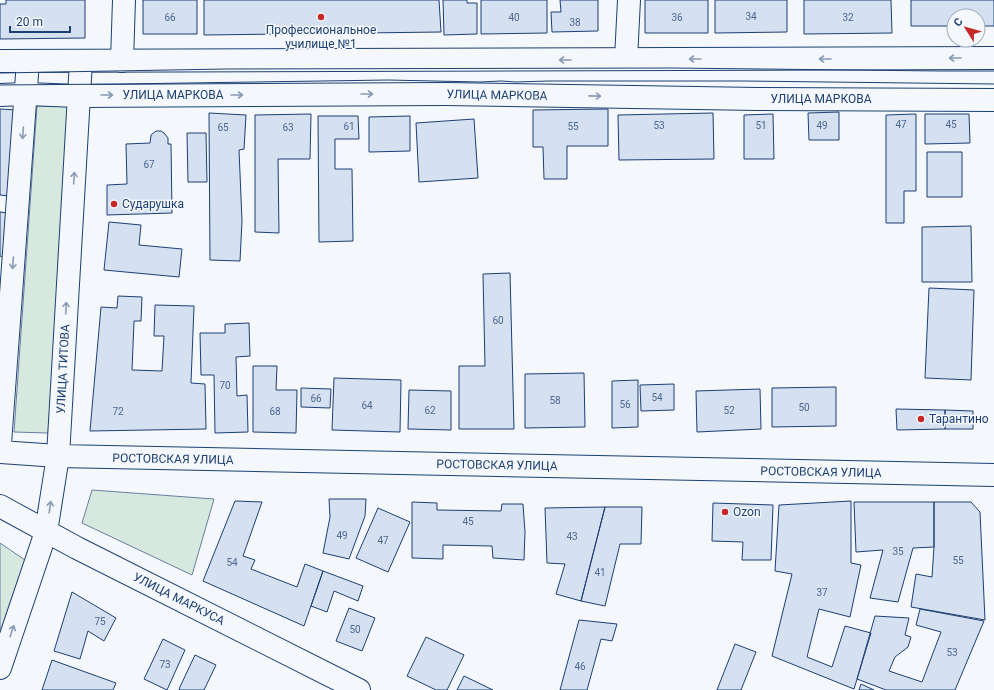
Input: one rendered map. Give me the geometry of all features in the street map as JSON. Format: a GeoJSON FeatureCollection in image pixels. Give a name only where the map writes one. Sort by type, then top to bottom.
{"type":"FeatureCollection","features":[{"type":"Feature","properties":{"kind":"street"},"geometry":{"type":"LineString","coordinates":[[122,61],[124,0]]}},
{"type":"Feature","properties":{"kind":"street"},"geometry":{"type":"LineString","coordinates":[[626,59],[629,0]]}},
{"type":"Feature","properties":{"kind":"street"},"geometry":{"type":"LineString","coordinates":[[0,61],[994,58]]}},
{"type":"Feature","properties":{"kind":"street"},"geometry":{"type":"LineString","coordinates":[[0,444],[28,61]]}},
{"type":"Feature","properties":{"kind":"street","name":"УЛИЦА ТИТОВА"},"geometry":{"type":"LineString","coordinates":[[0,668],[46,532],[58,456],[81,61]]}},
{"type":"Feature","properties":{"kind":"street","name":"УЛИЦА МАРКОВА"},"geometry":{"type":"LineString","coordinates":[[0,95],[445,94],[758,99],[994,100]]}},
{"type":"Feature","properties":{"kind":"street","name":"РОСТОВСКАЯ УЛИЦА"},"geometry":{"type":"LineString","coordinates":[[0,452],[58,456],[994,475]]}},
{"type":"Feature","properties":{"kind":"street","name":"УЛИЦА МАРКУСА"},"geometry":{"type":"LineString","coordinates":[[0,506],[46,532],[359,690]]}},
{"type":"Feature","properties":{"kind":"shaded area"},"geometry":{"type":"Polygon","coordinates":[[[37,106],[72,106],[48,433],[14,432],[37,106]]]}},
{"type":"Feature","properties":{"kind":"shaded area"},"geometry":{"type":"Polygon","coordinates":[[[92,490],[214,499],[192,575],[82,523],[92,490]]]}},
{"type":"Feature","properties":{"kind":"shaded area"},"geometry":{"type":"Polygon","coordinates":[[[0,543],[25,560],[0,635],[0,543]]]}},
{"type":"Feature","properties":{"kind":"building"},"geometry":{"type":"Polygon","coordinates":[[[6,0],[85,0],[85,38],[0,39],[0,4],[6,4],[6,0]]]}},
{"type":"Feature","properties":{"kind":"building"},"geometry":{"type":"Polygon","coordinates":[[[143,0],[197,0],[197,34],[143,34],[143,0]]]}},
{"type":"Feature","properties":{"kind":"building","name":"Профессиональное училище №1"},"geometry":{"type":"Polygon","coordinates":[[[204,0],[439,0],[441,32],[204,35],[204,0]]]}},
{"type":"Feature","properties":{"kind":"building"},"geometry":{"type":"Polygon","coordinates":[[[443,0],[467,0],[467,3],[477,3],[477,34],[444,35],[443,0]]]}},
{"type":"Feature","properties":{"kind":"building"},"geometry":{"type":"Polygon","coordinates":[[[481,0],[547,0],[547,33],[481,34],[481,0]]]}},
{"type":"Feature","properties":{"kind":"building"},"geometry":{"type":"Polygon","coordinates":[[[560,0],[598,0],[598,31],[552,32],[551,12],[561,12],[560,0]]]}},
{"type":"Feature","properties":{"kind":"building"},"geometry":{"type":"Polygon","coordinates":[[[645,0],[708,0],[708,33],[645,33],[645,0]]]}},
{"type":"Feature","properties":{"kind":"building"},"geometry":{"type":"Polygon","coordinates":[[[715,0],[787,0],[787,32],[715,33],[715,0]]]}},
{"type":"Feature","properties":{"kind":"building"},"geometry":{"type":"Polygon","coordinates":[[[804,0],[891,0],[892,33],[804,34],[804,0]]]}},
{"type":"Feature","properties":{"kind":"building"},"geometry":{"type":"Polygon","coordinates":[[[911,0],[994,0],[994,26],[986,26],[986,8],[946,8],[946,26],[911,26],[911,0]]]}},
{"type":"Feature","properties":{"kind":"building"},"geometry":{"type":"Polygon","coordinates":[[[0,109],[17,110],[9,196],[0,195],[0,109]]]}},
{"type":"Feature","properties":{"kind":"building"},"geometry":{"type":"Polygon","coordinates":[[[608,109],[608,146],[567,146],[567,179],[544,179],[543,147],[533,147],[533,110],[608,109]]]}},
{"type":"Feature","properties":{"kind":"building"},"geometry":{"type":"Polygon","coordinates":[[[839,112],[839,140],[809,140],[808,113],[839,112]]]}},
{"type":"Feature","properties":{"kind":"building"},"geometry":{"type":"Polygon","coordinates":[[[209,113],[246,115],[244,149],[239,150],[242,221],[240,261],[210,260],[209,113]]]}},
{"type":"Feature","properties":{"kind":"building"},"geometry":{"type":"Polygon","coordinates":[[[713,113],[714,159],[619,160],[618,115],[713,113]]]}},
{"type":"Feature","properties":{"kind":"building"},"geometry":{"type":"Polygon","coordinates":[[[311,114],[310,159],[278,159],[279,233],[255,232],[255,115],[311,114]]]}},
{"type":"Feature","properties":{"kind":"building"},"geometry":{"type":"Polygon","coordinates":[[[773,114],[774,159],[744,159],[744,115],[773,114]]]}},
{"type":"Feature","properties":{"kind":"building"},"geometry":{"type":"Polygon","coordinates":[[[916,114],[916,191],[904,191],[904,223],[886,223],[886,115],[916,114]]]}},
{"type":"Feature","properties":{"kind":"building"},"geometry":{"type":"Polygon","coordinates":[[[925,114],[969,114],[970,143],[925,144],[925,114]]]}},
{"type":"Feature","properties":{"kind":"building"},"geometry":{"type":"Polygon","coordinates":[[[318,116],[358,116],[359,139],[335,139],[335,169],[352,169],[353,241],[319,242],[318,116]]]}},
{"type":"Feature","properties":{"kind":"building"},"geometry":{"type":"Polygon","coordinates":[[[410,116],[410,151],[369,152],[369,117],[410,116]]]}},
{"type":"Feature","properties":{"kind":"building"},"geometry":{"type":"Polygon","coordinates":[[[474,119],[478,178],[419,182],[416,123],[474,119]]]}},
{"type":"Feature","properties":{"kind":"building"},"geometry":{"type":"Polygon","coordinates":[[[156,131],[161,131],[164,133],[168,138],[168,144],[171,144],[172,213],[107,215],[107,185],[127,184],[126,144],[150,143],[151,135],[156,131]]]}},
{"type":"Feature","properties":{"kind":"building"},"geometry":{"type":"Polygon","coordinates":[[[187,133],[206,133],[207,182],[188,182],[187,133]]]}},
{"type":"Feature","properties":{"kind":"building"},"geometry":{"type":"Polygon","coordinates":[[[927,152],[962,152],[962,197],[927,197],[927,152]]]}},
{"type":"Feature","properties":{"kind":"building"},"geometry":{"type":"Polygon","coordinates":[[[0,212],[8,213],[3,257],[0,256],[0,212]]]}},
{"type":"Feature","properties":{"kind":"building"},"geometry":{"type":"Polygon","coordinates":[[[109,222],[141,225],[139,245],[182,249],[179,277],[104,270],[109,222]]]}},
{"type":"Feature","properties":{"kind":"building"},"geometry":{"type":"Polygon","coordinates":[[[971,226],[972,282],[922,282],[922,227],[971,226]]]}},
{"type":"Feature","properties":{"kind":"building"},"geometry":{"type":"Polygon","coordinates":[[[510,273],[514,429],[459,429],[459,366],[485,366],[483,274],[510,273]]]}},
{"type":"Feature","properties":{"kind":"building"},"geometry":{"type":"Polygon","coordinates":[[[929,288],[974,290],[971,380],[925,378],[929,288]]]}},
{"type":"Feature","properties":{"kind":"building"},"geometry":{"type":"Polygon","coordinates":[[[118,296],[142,297],[141,321],[134,321],[132,370],[162,371],[164,336],[154,336],[155,305],[194,306],[191,383],[205,384],[206,429],[90,431],[101,307],[117,308],[118,296]]]}},
{"type":"Feature","properties":{"kind":"building"},"geometry":{"type":"Polygon","coordinates":[[[249,323],[250,356],[236,357],[237,396],[247,395],[248,432],[215,433],[214,375],[201,375],[200,333],[225,333],[225,324],[249,323]]]}},
{"type":"Feature","properties":{"kind":"building"},"geometry":{"type":"Polygon","coordinates":[[[253,366],[277,366],[276,390],[297,390],[296,433],[253,432],[253,366]]]}},
{"type":"Feature","properties":{"kind":"building"},"geometry":{"type":"Polygon","coordinates":[[[584,373],[585,427],[525,428],[525,374],[584,373]]]}},
{"type":"Feature","properties":{"kind":"building"},"geometry":{"type":"Polygon","coordinates":[[[334,378],[401,380],[400,432],[332,430],[334,378]]]}},
{"type":"Feature","properties":{"kind":"building"},"geometry":{"type":"Polygon","coordinates":[[[638,380],[638,427],[612,428],[612,381],[638,380]]]}},
{"type":"Feature","properties":{"kind":"building"},"geometry":{"type":"Polygon","coordinates":[[[674,384],[674,410],[641,411],[640,385],[674,384]]]}},
{"type":"Feature","properties":{"kind":"building"},"geometry":{"type":"Polygon","coordinates":[[[836,387],[836,426],[772,427],[772,388],[836,387]]]}},
{"type":"Feature","properties":{"kind":"building"},"geometry":{"type":"Polygon","coordinates":[[[301,388],[331,389],[330,408],[301,407],[301,388]]]}},
{"type":"Feature","properties":{"kind":"building"},"geometry":{"type":"Polygon","coordinates":[[[760,389],[761,429],[697,432],[696,391],[760,389]]]}},
{"type":"Feature","properties":{"kind":"building"},"geometry":{"type":"Polygon","coordinates":[[[409,390],[451,391],[451,430],[408,429],[409,390]]]}},
{"type":"Feature","properties":{"kind":"building","name":"Тарантино"},"geometry":{"type":"Polygon","coordinates":[[[896,409],[945,410],[945,429],[897,430],[896,409]]]}},
{"type":"Feature","properties":{"kind":"building"},"geometry":{"type":"Polygon","coordinates":[[[945,410],[973,411],[973,429],[945,429],[945,410]]]}},
{"type":"Feature","properties":{"kind":"building"},"geometry":{"type":"Polygon","coordinates":[[[329,499],[366,499],[365,516],[349,559],[323,553],[330,517],[329,499]]]}},
{"type":"Feature","properties":{"kind":"building"},"geometry":{"type":"Polygon","coordinates":[[[235,501],[262,502],[243,556],[255,560],[251,569],[297,587],[305,564],[323,571],[304,626],[203,581],[235,501]]]}},
{"type":"Feature","properties":{"kind":"building"},"geometry":{"type":"Polygon","coordinates":[[[851,501],[851,563],[861,565],[850,617],[819,609],[807,657],[832,667],[845,626],[871,633],[854,689],[772,656],[792,574],[775,571],[779,505],[851,501]]]}},
{"type":"Feature","properties":{"kind":"building"},"geometry":{"type":"Polygon","coordinates":[[[412,502],[437,503],[437,510],[501,511],[502,504],[523,504],[525,532],[524,560],[493,558],[492,546],[443,545],[443,559],[412,558],[412,502]]]}},
{"type":"Feature","properties":{"kind":"building"},"geometry":{"type":"Polygon","coordinates":[[[854,502],[934,502],[934,547],[913,548],[898,602],[870,598],[883,550],[856,552],[854,502]]]}},
{"type":"Feature","properties":{"kind":"building"},"geometry":{"type":"Polygon","coordinates":[[[934,502],[971,502],[980,512],[985,620],[911,607],[916,574],[932,577],[934,502]]]}},
{"type":"Feature","properties":{"kind":"building"},"geometry":{"type":"Polygon","coordinates":[[[713,503],[773,505],[771,560],[742,560],[743,542],[712,541],[713,503]]]}},
{"type":"Feature","properties":{"kind":"building"},"geometry":{"type":"Polygon","coordinates":[[[605,507],[642,507],[641,544],[620,544],[605,606],[581,601],[605,507]]]}},
{"type":"Feature","properties":{"kind":"building"},"geometry":{"type":"Polygon","coordinates":[[[605,507],[581,601],[556,594],[565,564],[547,563],[545,508],[605,507]]]}},
{"type":"Feature","properties":{"kind":"building"},"geometry":{"type":"Polygon","coordinates":[[[378,508],[410,522],[388,572],[356,558],[378,508]]]}},
{"type":"Feature","properties":{"kind":"building"},"geometry":{"type":"Polygon","coordinates":[[[323,571],[363,586],[358,601],[334,591],[327,612],[311,606],[323,571]]]}},
{"type":"Feature","properties":{"kind":"building"},"geometry":{"type":"Polygon","coordinates":[[[72,592],[116,618],[104,641],[88,631],[80,659],[54,651],[72,592]]]}},
{"type":"Feature","properties":{"kind":"building"},"geometry":{"type":"Polygon","coordinates":[[[349,608],[375,618],[362,651],[336,641],[349,608]]]}},
{"type":"Feature","properties":{"kind":"building"},"geometry":{"type":"Polygon","coordinates":[[[920,609],[984,621],[955,690],[886,690],[857,679],[875,616],[909,618],[905,635],[911,637],[908,647],[895,657],[889,671],[922,682],[941,632],[916,625],[920,609]]]}},
{"type":"Feature","properties":{"kind":"building"},"geometry":{"type":"Polygon","coordinates":[[[579,620],[617,624],[612,641],[601,639],[587,690],[560,690],[579,620]]]}},
{"type":"Feature","properties":{"kind":"building"},"geometry":{"type":"Polygon","coordinates":[[[426,637],[464,655],[447,690],[436,690],[407,676],[426,637]]]}},
{"type":"Feature","properties":{"kind":"building"},"geometry":{"type":"Polygon","coordinates":[[[163,639],[185,650],[167,690],[144,679],[163,639]]]}},
{"type":"Feature","properties":{"kind":"building"},"geometry":{"type":"Polygon","coordinates":[[[735,644],[756,652],[741,690],[717,690],[735,644]]]}},
{"type":"Feature","properties":{"kind":"building"},"geometry":{"type":"Polygon","coordinates":[[[195,655],[216,665],[204,690],[180,690],[179,689],[195,655]]]}},
{"type":"Feature","properties":{"kind":"building"},"geometry":{"type":"Polygon","coordinates":[[[52,660],[116,683],[113,690],[42,690],[52,660]]]}},
{"type":"Feature","properties":{"kind":"building"},"geometry":{"type":"Polygon","coordinates":[[[464,676],[493,690],[457,690],[464,676]]]}},
{"type":"Feature","properties":{"kind":"building"},"geometry":{"type":"Polygon","coordinates":[[[861,684],[874,690],[859,690],[861,684]]]}},
{"type":"Feature","properties":{"kind":"tram line"},"geometry":{"type":"LineString","coordinates":[[0,73],[226,69],[671,68],[994,71]]}},
{"type":"Feature","properties":{"kind":"tram line"},"geometry":{"type":"LineString","coordinates":[[0,85],[388,80],[480,82],[744,81],[994,84]]}},
{"type":"Feature","properties":{"kind":"place","name":"Профессиональное училище №1"},"geometry":{"type":"Point","coordinates":[321,17]}},
{"type":"Feature","properties":{"kind":"place","name":"Сударушка"},"geometry":{"type":"Point","coordinates":[114,204]}},
{"type":"Feature","properties":{"kind":"place","name":"Тарантино"},"geometry":{"type":"Point","coordinates":[921,419]}},
{"type":"Feature","properties":{"kind":"place","name":"Ozon"},"geometry":{"type":"Point","coordinates":[725,512]}}]}
